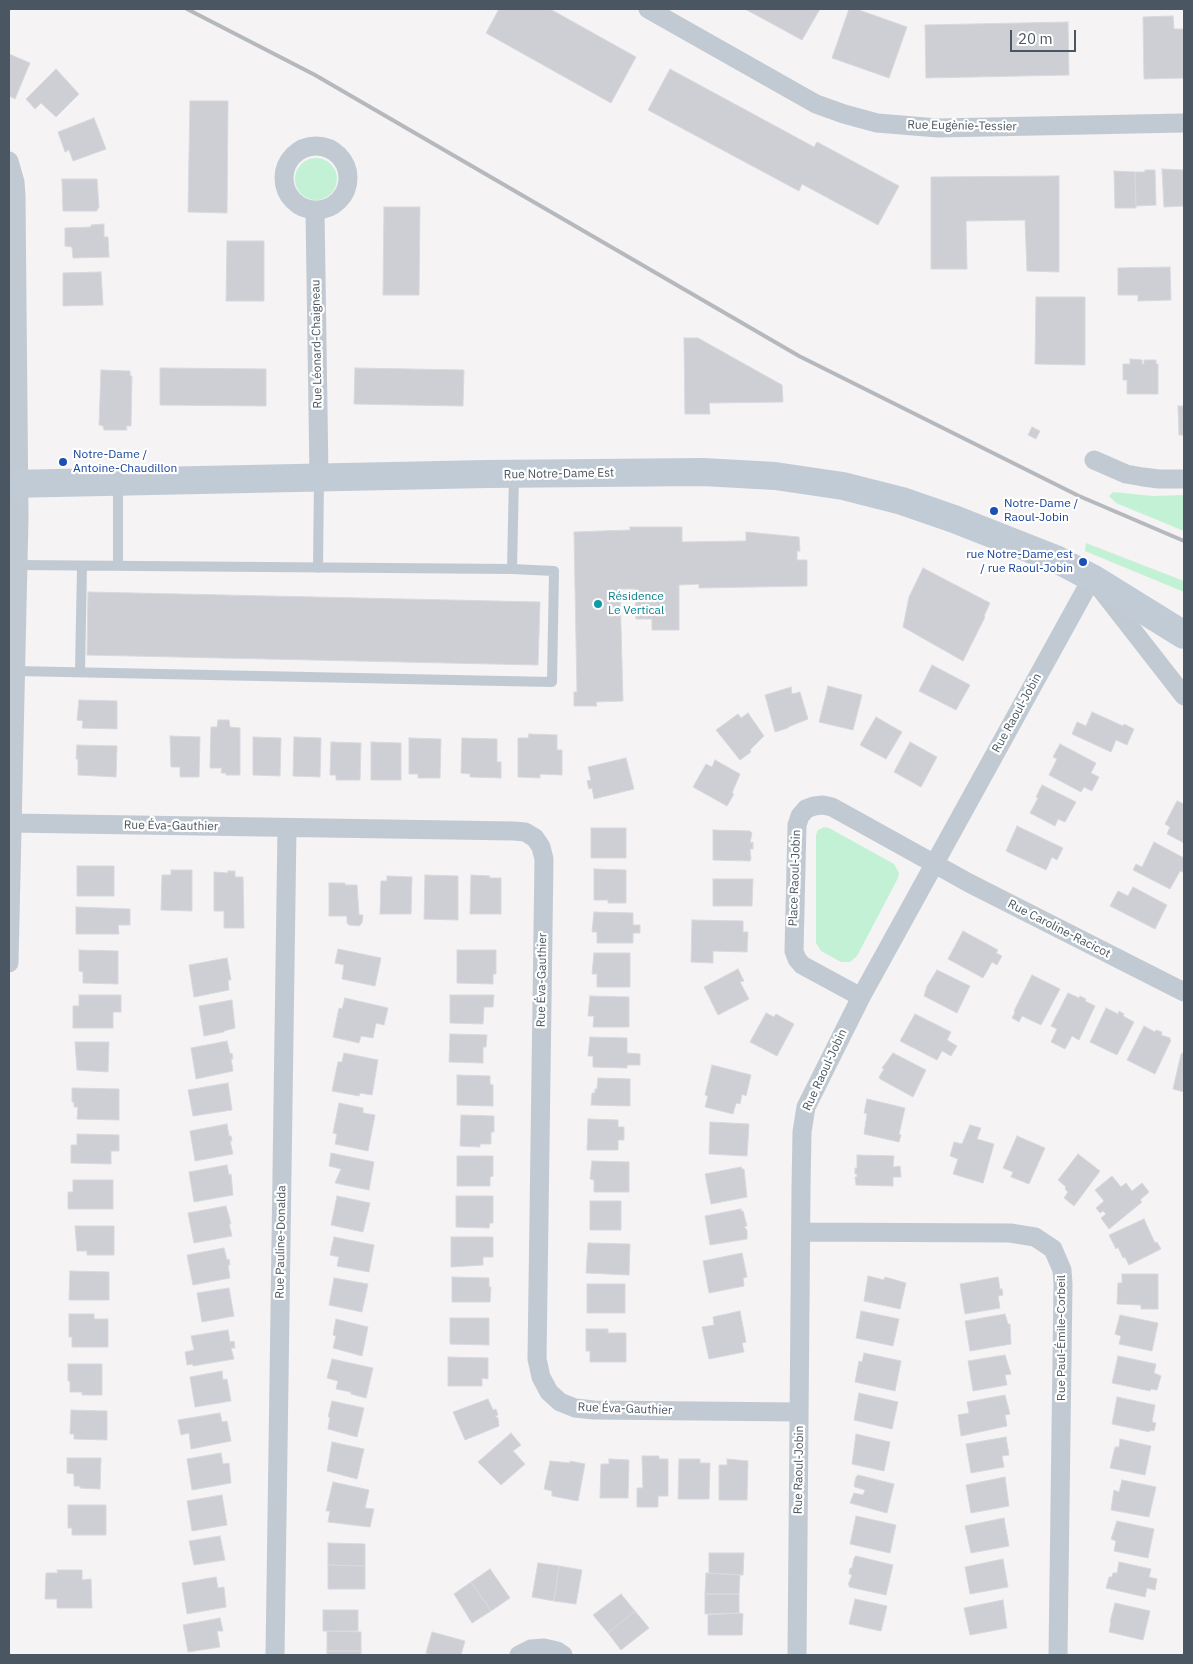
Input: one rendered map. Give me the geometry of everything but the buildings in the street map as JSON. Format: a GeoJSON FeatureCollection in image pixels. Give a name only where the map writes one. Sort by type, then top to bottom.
{"type":"FeatureCollection","features":[{"type":"Feature","properties":{"kind":"main road","name":"Rue Notre-Dame Est"},"geometry":{"type":"LineString","coordinates":[[13,484],[319,477],[703,472],[775,476],[842,486],[902,501],[954,519],[1058,560],[1092,578],[1184,635]]}},
{"type":"Feature","properties":{"kind":"main road","name":"Rue Notre-Dame Est"},"geometry":{"type":"LineString","coordinates":[[1092,578],[1184,612]]}},
{"type":"Feature","properties":{"kind":"street","name":"Rue Eugènie-Tessier"},"geometry":{"type":"LineString","coordinates":[[648,9],[816,104],[844,114],[877,122],[938,128],[1184,124]]}},
{"type":"Feature","properties":{"kind":"street"},"geometry":{"type":"LineString","coordinates":[[9,161],[16,196],[13,484],[18,565],[9,962]]}},
{"type":"Feature","properties":{"kind":"street","name":"Rue Léonard-Chaigneau"},"geometry":{"type":"LineString","coordinates":[[315,210],[319,477]]}},
{"type":"Feature","properties":{"kind":"street"},"geometry":{"type":"LineString","coordinates":[[1094,460],[1126,474],[1159,480],[1184,479]]}},
{"type":"Feature","properties":{"kind":"street"},"geometry":{"type":"LineString","coordinates":[[1092,578],[1184,696]]}},
{"type":"Feature","properties":{"kind":"street","name":"Rue Raoul-Jobin"},"geometry":{"type":"LineString","coordinates":[[796,1655],[802,1132],[806,1107],[861,996],[1092,578]]}},
{"type":"Feature","properties":{"kind":"street","name":"Place Raoul-Jobin"},"geometry":{"type":"LineString","coordinates":[[861,996],[802,964],[797,959],[794,951],[796,825],[800,816],[806,809],[814,806],[832,807],[935,864]]}},
{"type":"Feature","properties":{"kind":"street","name":"Rue Éva-Gauthier"},"geometry":{"type":"LineString","coordinates":[[11,823],[514,831],[525,832],[535,838],[541,847],[544,859],[537,1359],[541,1377],[549,1392],[560,1402],[575,1408],[800,1412]]}},
{"type":"Feature","properties":{"kind":"street","name":"Rue Pauline-Donalda"},"geometry":{"type":"LineString","coordinates":[[275,1655],[288,828]]}},
{"type":"Feature","properties":{"kind":"street","name":"Rue Caroline-Racicot"},"geometry":{"type":"LineString","coordinates":[[935,864],[969,883],[1183,987]]}},
{"type":"Feature","properties":{"kind":"street","name":"Rue Paul-Émile-Corbeil"},"geometry":{"type":"LineString","coordinates":[[801,1232],[1010,1234],[1035,1238],[1052,1249],[1062,1270],[1063,1284],[1058,1655]]}},
{"type":"Feature","properties":{"kind":"street"},"geometry":{"type":"LineString","coordinates":[[519,1655],[532,1649],[544,1648],[557,1651],[563,1655]]}},
{"type":"Feature","properties":{"kind":"lane"},"geometry":{"type":"LineString","coordinates":[[512,569],[514,474]]}},
{"type":"Feature","properties":{"kind":"lane"},"geometry":{"type":"LineString","coordinates":[[318,568],[319,477]]}},
{"type":"Feature","properties":{"kind":"lane"},"geometry":{"type":"LineString","coordinates":[[118,481],[118,566]]}},
{"type":"Feature","properties":{"kind":"lane"},"geometry":{"type":"LineString","coordinates":[[15,671],[552,682],[554,571],[512,569],[18,565]]}},
{"type":"Feature","properties":{"kind":"lane"},"geometry":{"type":"LineString","coordinates":[[80,672],[82,566]]}},
{"type":"Feature","properties":{"kind":"green space"},"geometry":{"type":"Polygon","coordinates":[[[320,158],[328,161],[334,167],[337,179],[334,191],[328,197],[312,200],[304,197],[298,191],[295,175],[298,167],[304,161],[320,158]]]}},
{"type":"Feature","properties":{"kind":"green space"},"geometry":{"type":"Polygon","coordinates":[[[1113,492],[1153,496],[1184,495],[1184,531],[1116,503],[1109,496],[1113,492]]]}},
{"type":"Feature","properties":{"kind":"green space"},"geometry":{"type":"Polygon","coordinates":[[[1086,543],[1184,581],[1184,592],[1085,551],[1086,543]]]}},
{"type":"Feature","properties":{"kind":"green space"},"geometry":{"type":"Polygon","coordinates":[[[824,827],[894,864],[899,873],[857,956],[850,962],[841,962],[821,951],[816,943],[816,835],[818,830],[824,827]]]}},
{"type":"Feature","properties":{"kind":"railway"},"geometry":{"type":"LineString","coordinates":[[187,9],[315,75],[799,356],[1079,496],[1184,541]]}},
{"type":"Feature","properties":{"kind":"place","name":"Notre-Dame / Antoine-Chaudillon"},"geometry":{"type":"Point","coordinates":[63,462]}},
{"type":"Feature","properties":{"kind":"place","name":"Notre-Dame / Raoul-Jobin"},"geometry":{"type":"Point","coordinates":[994,511]}},
{"type":"Feature","properties":{"kind":"place","name":"rue Notre-Dame est / rue Raoul-Jobin"},"geometry":{"type":"Point","coordinates":[1083,562]}},
{"type":"Feature","properties":{"kind":"place","name":"Résidence Le Vertical"},"geometry":{"type":"Point","coordinates":[598,604]}}]}
